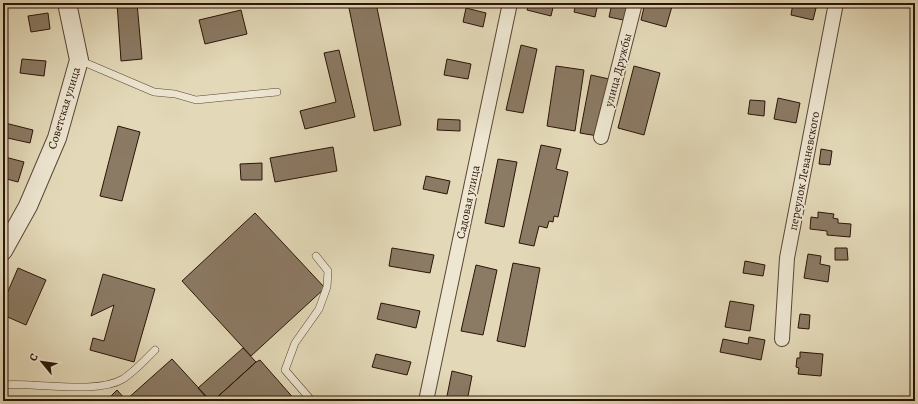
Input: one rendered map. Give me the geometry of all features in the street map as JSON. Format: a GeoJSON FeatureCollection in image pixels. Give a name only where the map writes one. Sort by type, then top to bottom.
{"type":"FeatureCollection","features":[{"type":"Feature","properties":{"kind":"street","name":"Советская улица"},"geometry":{"type":"LineString","coordinates":[[3,251],[28,206],[57,138],[79,60],[67,3]]}},
{"type":"Feature","properties":{"kind":"street","name":"Садовая улица"},"geometry":{"type":"LineString","coordinates":[[426,401],[510,3]]}},
{"type":"Feature","properties":{"kind":"street","name":"улица Дружбы"},"geometry":{"type":"LineString","coordinates":[[600,137],[635,3]]}},
{"type":"Feature","properties":{"kind":"street","name":"переулок Леваневского"},"geometry":{"type":"LineString","coordinates":[[782,339],[787,258],[836,3]]}},
{"type":"Feature","properties":{"kind":"lane"},"geometry":{"type":"LineString","coordinates":[[79,60],[154,92],[175,94],[196,100],[277,92]]}},
{"type":"Feature","properties":{"kind":"lane"},"geometry":{"type":"LineString","coordinates":[[312,401],[285,370],[294,343],[319,309],[327,287],[328,271],[316,256]]}},
{"type":"Feature","properties":{"kind":"lane"},"geometry":{"type":"LineString","coordinates":[[3,385],[82,387],[108,384],[122,379],[155,350]]}},
{"type":"Feature","properties":{"kind":"building"},"geometry":{"type":"Polygon","coordinates":[[[117,3],[137,3],[142,59],[121,61],[117,3]]]}},
{"type":"Feature","properties":{"kind":"building"},"geometry":{"type":"Polygon","coordinates":[[[164,3],[179,3],[179,6],[164,7],[164,3]]]}},
{"type":"Feature","properties":{"kind":"building"},"geometry":{"type":"Polygon","coordinates":[[[348,3],[376,3],[401,125],[374,131],[348,3]]]}},
{"type":"Feature","properties":{"kind":"building"},"geometry":{"type":"Polygon","coordinates":[[[529,3],[554,3],[551,16],[527,10],[529,3]]]}},
{"type":"Feature","properties":{"kind":"building"},"geometry":{"type":"Polygon","coordinates":[[[576,3],[598,3],[595,17],[574,12],[576,3]]]}},
{"type":"Feature","properties":{"kind":"building"},"geometry":{"type":"Polygon","coordinates":[[[612,3],[632,3],[628,21],[609,17],[612,3]]]}},
{"type":"Feature","properties":{"kind":"building"},"geometry":{"type":"Polygon","coordinates":[[[645,3],[673,3],[666,27],[641,20],[645,3]]]}},
{"type":"Feature","properties":{"kind":"building"},"geometry":{"type":"Polygon","coordinates":[[[793,3],[816,8],[813,20],[791,15],[793,3]]]}},
{"type":"Feature","properties":{"kind":"building"},"geometry":{"type":"Polygon","coordinates":[[[466,8],[486,13],[483,27],[463,22],[466,8]]]}},
{"type":"Feature","properties":{"kind":"building"},"geometry":{"type":"Polygon","coordinates":[[[241,10],[247,34],[205,44],[199,20],[241,10]]]}},
{"type":"Feature","properties":{"kind":"building"},"geometry":{"type":"Polygon","coordinates":[[[48,13],[50,29],[31,32],[28,16],[48,13]]]}},
{"type":"Feature","properties":{"kind":"building"},"geometry":{"type":"Polygon","coordinates":[[[521,45],[537,49],[523,113],[506,110],[521,45]]]}},
{"type":"Feature","properties":{"kind":"building"},"geometry":{"type":"Polygon","coordinates":[[[339,50],[355,117],[305,129],[300,111],[336,102],[324,53],[339,50]]]}},
{"type":"Feature","properties":{"kind":"building"},"geometry":{"type":"Polygon","coordinates":[[[22,59],[46,61],[44,76],[20,73],[22,59]]]}},
{"type":"Feature","properties":{"kind":"building"},"geometry":{"type":"Polygon","coordinates":[[[447,59],[471,64],[468,79],[444,75],[447,59]]]}},
{"type":"Feature","properties":{"kind":"building"},"geometry":{"type":"Polygon","coordinates":[[[556,66],[584,70],[575,131],[547,126],[556,66]]]}},
{"type":"Feature","properties":{"kind":"building"},"geometry":{"type":"Polygon","coordinates":[[[634,66],[660,73],[644,135],[618,128],[634,66]]]}},
{"type":"Feature","properties":{"kind":"building"},"geometry":{"type":"Polygon","coordinates":[[[591,75],[609,79],[598,136],[580,133],[591,75]]]}},
{"type":"Feature","properties":{"kind":"building"},"geometry":{"type":"Polygon","coordinates":[[[778,98],[800,103],[796,123],[774,119],[778,98]]]}},
{"type":"Feature","properties":{"kind":"building"},"geometry":{"type":"Polygon","coordinates":[[[750,100],[765,101],[764,116],[748,114],[750,100]]]}},
{"type":"Feature","properties":{"kind":"building"},"geometry":{"type":"Polygon","coordinates":[[[438,119],[460,120],[460,131],[437,130],[438,119]]]}},
{"type":"Feature","properties":{"kind":"building"},"geometry":{"type":"Polygon","coordinates":[[[5,123],[33,130],[30,143],[3,137],[5,123]]]}},
{"type":"Feature","properties":{"kind":"building"},"geometry":{"type":"Polygon","coordinates":[[[118,126],[140,132],[122,201],[100,196],[118,126]]]}},
{"type":"Feature","properties":{"kind":"building"},"geometry":{"type":"Polygon","coordinates":[[[541,145],[561,149],[556,169],[568,172],[558,217],[554,216],[553,222],[549,221],[547,228],[539,226],[534,246],[519,243],[541,145]]]}},
{"type":"Feature","properties":{"kind":"building"},"geometry":{"type":"Polygon","coordinates":[[[333,147],[337,171],[275,182],[270,158],[333,147]]]}},
{"type":"Feature","properties":{"kind":"building"},"geometry":{"type":"Polygon","coordinates":[[[821,149],[832,151],[830,165],[819,164],[821,149]]]}},
{"type":"Feature","properties":{"kind":"building"},"geometry":{"type":"Polygon","coordinates":[[[5,157],[24,162],[18,182],[3,178],[5,157]]]}},
{"type":"Feature","properties":{"kind":"building"},"geometry":{"type":"Polygon","coordinates":[[[498,159],[517,162],[504,227],[485,223],[498,159]]]}},
{"type":"Feature","properties":{"kind":"building"},"geometry":{"type":"Polygon","coordinates":[[[262,163],[262,180],[241,180],[240,164],[262,163]]]}},
{"type":"Feature","properties":{"kind":"building"},"geometry":{"type":"Polygon","coordinates":[[[426,176],[450,181],[447,194],[423,189],[426,176]]]}},
{"type":"Feature","properties":{"kind":"building"},"geometry":{"type":"Polygon","coordinates":[[[818,212],[834,214],[833,218],[838,219],[838,223],[851,224],[850,237],[827,235],[827,231],[810,229],[811,217],[818,218],[818,212]]]}},
{"type":"Feature","properties":{"kind":"building"},"geometry":{"type":"Polygon","coordinates":[[[255,213],[325,288],[251,356],[182,281],[255,213]]]}},
{"type":"Feature","properties":{"kind":"building"},"geometry":{"type":"Polygon","coordinates":[[[392,248],[434,255],[430,273],[389,266],[392,248]]]}},
{"type":"Feature","properties":{"kind":"building"},"geometry":{"type":"Polygon","coordinates":[[[835,248],[847,248],[848,260],[835,260],[835,248]]]}},
{"type":"Feature","properties":{"kind":"building"},"geometry":{"type":"Polygon","coordinates":[[[808,254],[821,256],[820,264],[830,266],[828,282],[804,278],[808,254]]]}},
{"type":"Feature","properties":{"kind":"building"},"geometry":{"type":"Polygon","coordinates":[[[745,261],[765,265],[763,276],[743,273],[745,261]]]}},
{"type":"Feature","properties":{"kind":"building"},"geometry":{"type":"Polygon","coordinates":[[[513,263],[540,268],[525,347],[497,341],[513,263]]]}},
{"type":"Feature","properties":{"kind":"building"},"geometry":{"type":"Polygon","coordinates":[[[476,265],[497,270],[483,335],[461,331],[476,265]]]}},
{"type":"Feature","properties":{"kind":"building"},"geometry":{"type":"Polygon","coordinates":[[[18,268],[46,280],[26,325],[3,315],[3,303],[18,268]]]}},
{"type":"Feature","properties":{"kind":"building"},"geometry":{"type":"Polygon","coordinates":[[[103,274],[155,289],[134,362],[90,350],[93,338],[104,341],[114,305],[91,316],[103,274]]]}},
{"type":"Feature","properties":{"kind":"building"},"geometry":{"type":"Polygon","coordinates":[[[730,301],[754,305],[750,331],[725,327],[730,301]]]}},
{"type":"Feature","properties":{"kind":"building"},"geometry":{"type":"Polygon","coordinates":[[[381,303],[420,311],[416,328],[377,319],[381,303]]]}},
{"type":"Feature","properties":{"kind":"building"},"geometry":{"type":"Polygon","coordinates":[[[800,314],[810,315],[809,329],[798,328],[800,314]]]}},
{"type":"Feature","properties":{"kind":"building"},"geometry":{"type":"Polygon","coordinates":[[[749,337],[765,340],[761,360],[720,352],[723,339],[748,344],[749,337]]]}},
{"type":"Feature","properties":{"kind":"building"},"geometry":{"type":"Polygon","coordinates":[[[243,348],[256,362],[213,401],[200,401],[206,397],[198,388],[243,348]]]}},
{"type":"Feature","properties":{"kind":"building"},"geometry":{"type":"Polygon","coordinates":[[[800,352],[823,354],[821,376],[798,374],[799,368],[796,367],[797,358],[800,358],[800,352]]]}},
{"type":"Feature","properties":{"kind":"building"},"geometry":{"type":"Polygon","coordinates":[[[376,354],[411,362],[407,375],[372,367],[376,354]]]}},
{"type":"Feature","properties":{"kind":"building"},"geometry":{"type":"Polygon","coordinates":[[[172,359],[206,396],[201,401],[106,401],[117,390],[126,400],[172,359]]]}},
{"type":"Feature","properties":{"kind":"building"},"geometry":{"type":"Polygon","coordinates":[[[260,360],[296,401],[213,401],[256,362],[260,360]]]}},
{"type":"Feature","properties":{"kind":"building"},"geometry":{"type":"Polygon","coordinates":[[[452,371],[472,376],[467,401],[446,401],[452,371]]]}}]}
